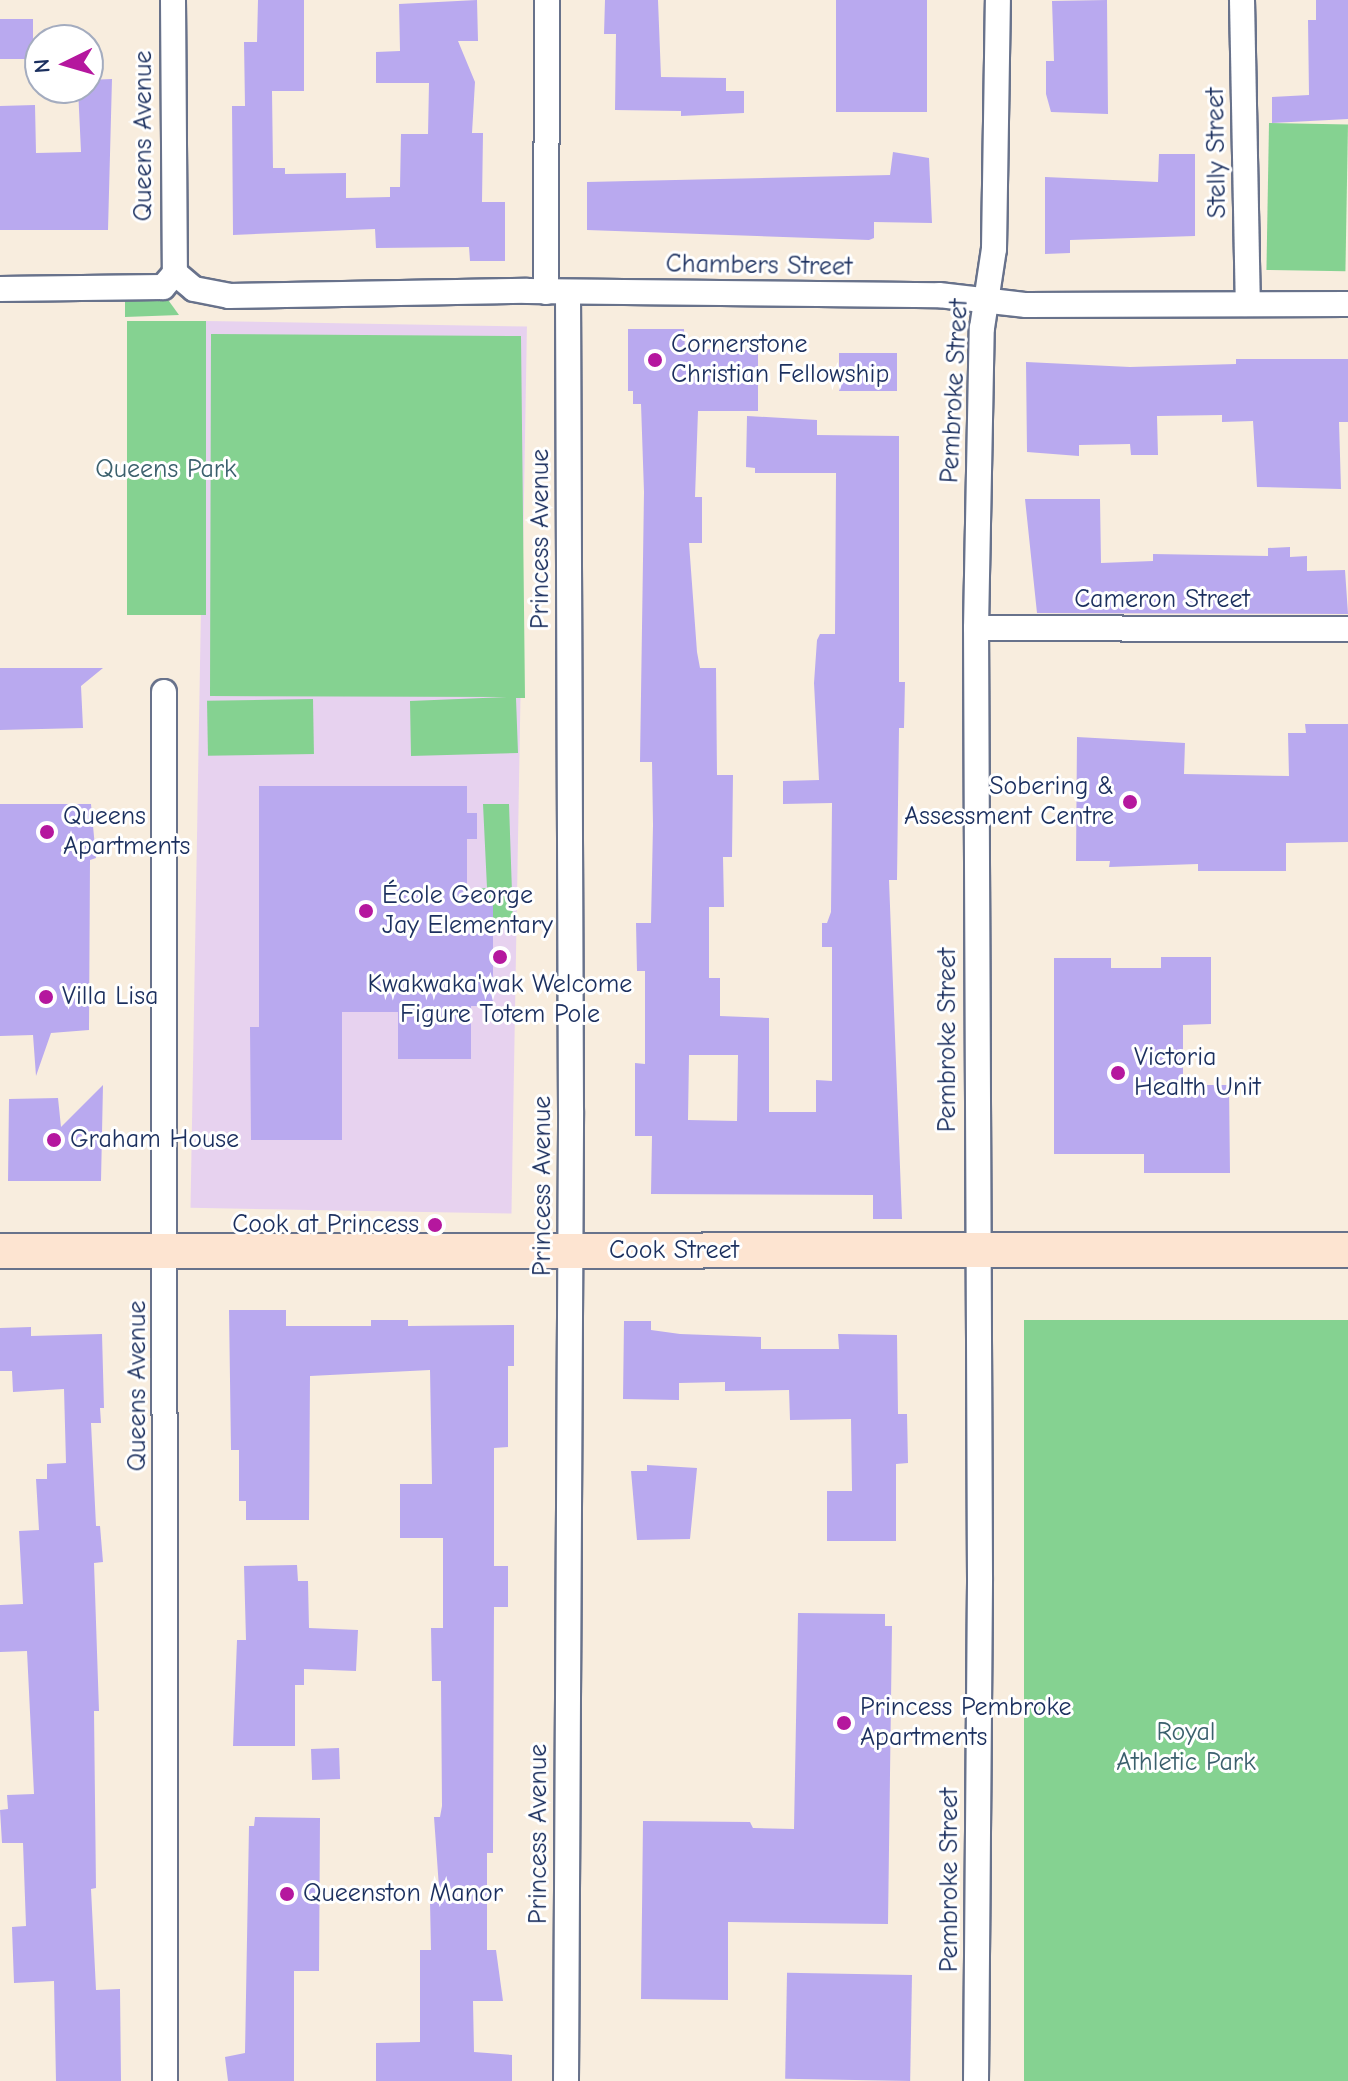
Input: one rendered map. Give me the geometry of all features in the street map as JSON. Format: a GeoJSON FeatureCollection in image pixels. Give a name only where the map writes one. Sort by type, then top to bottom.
{"type":"FeatureCollection","features":[{"type":"Feature","properties":{"kind":"main road","name":"Cook Street"},"geometry":{"type":"LineString","coordinates":[[0,1251],[1348,1250]]}},
{"type":"Feature","properties":{"kind":"street","name":"Queens Avenue"},"geometry":{"type":"LineString","coordinates":[[173,0],[175,273]]}},
{"type":"Feature","properties":{"kind":"street","name":"Princess Avenue"},"geometry":{"type":"LineString","coordinates":[[547,0],[557,292],[571,1251],[566,2081]]}},
{"type":"Feature","properties":{"kind":"street","name":"Pembroke Street"},"geometry":{"type":"LineString","coordinates":[[976,2081],[976,628],[986,299],[994,249],[998,0]]}},
{"type":"Feature","properties":{"kind":"street","name":"Stelly Street"},"geometry":{"type":"LineString","coordinates":[[1242,0],[1248,304]]}},
{"type":"Feature","properties":{"kind":"street"},"geometry":{"type":"LineString","coordinates":[[0,289],[163,287],[175,273]]}},
{"type":"Feature","properties":{"kind":"street","name":"Chambers Street"},"geometry":{"type":"LineString","coordinates":[[175,273],[194,289],[229,296],[557,292],[986,299],[1026,305],[1348,304]]}},
{"type":"Feature","properties":{"kind":"street","name":"Cameron Street"},"geometry":{"type":"LineString","coordinates":[[976,628],[1348,629]]}},
{"type":"Feature","properties":{"kind":"street","name":"Queens Avenue"},"geometry":{"type":"LineString","coordinates":[[164,692],[165,2081]]}},
{"type":"Feature","properties":{"kind":"shaded area","name":"École George Jay Elementary"},"geometry":{"type":"Polygon","coordinates":[[[206,321],[527,327],[511,1213],[191,1208],[206,321]]]}},
{"type":"Feature","properties":{"kind":"green space"},"geometry":{"type":"Polygon","coordinates":[[[1269,123],[1348,124],[1345,271],[1266,270],[1269,123]]]}},
{"type":"Feature","properties":{"kind":"green space"},"geometry":{"type":"Polygon","coordinates":[[[125,297],[166,297],[179,315],[125,317],[125,297]]]}},
{"type":"Feature","properties":{"kind":"green space","name":"Queens Park"},"geometry":{"type":"Polygon","coordinates":[[[127,321],[206,321],[206,615],[127,615],[127,321]]]}},
{"type":"Feature","properties":{"kind":"green space"},"geometry":{"type":"Polygon","coordinates":[[[211,334],[521,336],[525,698],[516,698],[518,753],[411,756],[410,701],[507,697],[210,696],[211,334]]]}},
{"type":"Feature","properties":{"kind":"green space"},"geometry":{"type":"Polygon","coordinates":[[[313,699],[314,754],[208,756],[207,701],[313,699]]]}},
{"type":"Feature","properties":{"kind":"green space"},"geometry":{"type":"Polygon","coordinates":[[[483,804],[509,804],[513,922],[472,921],[472,889],[487,888],[483,804]]]}},
{"type":"Feature","properties":{"kind":"green space","name":"Royal Athletic Park"},"geometry":{"type":"Polygon","coordinates":[[[1024,1320],[1348,1320],[1348,2081],[1024,2081],[1024,1320]]]}},
{"type":"Feature","properties":{"kind":"building"},"geometry":{"type":"Polygon","coordinates":[[[258,0],[304,0],[304,91],[272,91],[273,168],[285,168],[285,174],[346,173],[346,198],[390,197],[390,187],[400,187],[401,134],[428,134],[429,83],[376,83],[376,52],[400,51],[399,4],[477,0],[478,41],[458,41],[475,82],[472,133],[483,133],[482,202],[505,202],[505,261],[470,261],[469,247],[376,248],[375,229],[233,235],[232,106],[245,106],[244,42],[257,42],[258,0]]]}},
{"type":"Feature","properties":{"kind":"building"},"geometry":{"type":"Polygon","coordinates":[[[605,0],[658,0],[661,77],[726,78],[726,91],[744,91],[744,113],[681,116],[681,111],[615,110],[616,34],[604,34],[605,0]]]}},
{"type":"Feature","properties":{"kind":"building"},"geometry":{"type":"Polygon","coordinates":[[[836,0],[927,0],[927,112],[836,112],[836,0]]]}},
{"type":"Feature","properties":{"kind":"building"},"geometry":{"type":"Polygon","coordinates":[[[1107,0],[1108,114],[1051,112],[1046,94],[1046,61],[1054,61],[1052,1],[1107,0]]]}},
{"type":"Feature","properties":{"kind":"building"},"geometry":{"type":"Polygon","coordinates":[[[1316,0],[1348,0],[1348,119],[1272,123],[1272,97],[1309,95],[1308,20],[1316,20],[1316,0]]]}},
{"type":"Feature","properties":{"kind":"building"},"geometry":{"type":"Polygon","coordinates":[[[0,19],[33,19],[33,24],[24,24],[24,59],[0,59],[0,19]]]}},
{"type":"Feature","properties":{"kind":"building"},"geometry":{"type":"Polygon","coordinates":[[[104,79],[112,79],[108,230],[0,230],[0,106],[35,105],[36,153],[81,152],[79,104],[104,104],[104,79]]]}},
{"type":"Feature","properties":{"kind":"building"},"geometry":{"type":"Polygon","coordinates":[[[893,152],[929,158],[932,223],[874,222],[874,238],[869,240],[587,230],[587,182],[890,175],[893,152]]]}},
{"type":"Feature","properties":{"kind":"building"},"geometry":{"type":"Polygon","coordinates":[[[1159,154],[1195,154],[1195,236],[1070,240],[1070,253],[1045,254],[1045,177],[1158,182],[1159,154]]]}},
{"type":"Feature","properties":{"kind":"building"},"geometry":{"type":"Polygon","coordinates":[[[628,329],[684,329],[685,349],[758,350],[758,411],[698,411],[695,497],[702,497],[702,543],[689,543],[700,668],[716,668],[717,775],[733,775],[732,857],[723,857],[724,907],[709,907],[709,978],[720,978],[720,1016],[769,1018],[769,1112],[816,1112],[816,1080],[832,1081],[832,947],[822,947],[822,923],[827,923],[831,912],[832,803],[783,804],[783,781],[819,780],[814,683],[817,640],[820,634],[835,634],[836,473],[755,473],[755,468],[746,467],[747,416],[817,420],[817,435],[899,436],[899,682],[905,682],[904,728],[899,728],[897,880],[889,880],[902,1219],[873,1219],[873,1195],[651,1194],[652,1136],[635,1136],[635,1063],[645,1064],[645,971],[637,971],[636,923],[651,923],[653,825],[652,762],[640,762],[644,492],[641,404],[633,404],[633,391],[628,391],[628,329]],[[689,1055],[688,1120],[737,1121],[738,1055],[689,1055]]]}},
{"type":"Feature","properties":{"kind":"building"},"geometry":{"type":"Polygon","coordinates":[[[839,353],[897,353],[897,391],[839,391],[839,353]]]}},
{"type":"Feature","properties":{"kind":"building"},"geometry":{"type":"Polygon","coordinates":[[[1236,359],[1348,359],[1348,422],[1339,422],[1341,489],[1257,487],[1253,421],[1222,422],[1222,415],[1157,416],[1158,455],[1131,455],[1130,444],[1079,445],[1079,456],[1027,452],[1026,362],[1130,367],[1236,364],[1236,359]]]}},
{"type":"Feature","properties":{"kind":"building"},"geometry":{"type":"Polygon","coordinates":[[[1025,499],[1100,499],[1101,563],[1153,561],[1153,554],[1268,556],[1268,548],[1290,547],[1290,557],[1307,556],[1307,571],[1345,570],[1348,614],[1037,613],[1025,499]]]}},
{"type":"Feature","properties":{"kind":"building"},"geometry":{"type":"Polygon","coordinates":[[[0,668],[103,668],[81,686],[83,728],[0,730],[0,668]]]}},
{"type":"Feature","properties":{"kind":"building"},"geometry":{"type":"Polygon","coordinates":[[[1305,724],[1348,724],[1348,842],[1286,843],[1286,871],[1198,871],[1198,864],[1109,867],[1110,861],[1076,861],[1077,737],[1185,743],[1184,774],[1289,776],[1288,733],[1306,733],[1305,724]]]}},
{"type":"Feature","properties":{"kind":"building"},"geometry":{"type":"Polygon","coordinates":[[[259,786],[467,786],[467,813],[477,813],[477,839],[467,839],[467,903],[493,903],[493,1006],[471,1006],[471,1059],[398,1059],[398,1012],[342,1012],[342,1140],[251,1140],[250,1027],[259,1027],[259,786]]]}},
{"type":"Feature","properties":{"kind":"building"},"geometry":{"type":"Polygon","coordinates":[[[0,804],[91,804],[96,858],[90,860],[89,1030],[51,1033],[36,1076],[33,1035],[0,1036],[0,804]]]}},
{"type":"Feature","properties":{"kind":"building","name":"Victoria Health Unit"},"geometry":{"type":"Polygon","coordinates":[[[1161,957],[1211,957],[1211,1024],[1183,1025],[1183,1085],[1229,1085],[1230,1173],[1144,1173],[1144,1154],[1054,1154],[1054,958],[1111,958],[1111,968],[1161,968],[1161,957]]]}},
{"type":"Feature","properties":{"kind":"building","name":"Graham House"},"geometry":{"type":"Polygon","coordinates":[[[103,1085],[101,1181],[8,1181],[9,1099],[58,1098],[61,1127],[103,1085]]]}},
{"type":"Feature","properties":{"kind":"building"},"geometry":{"type":"Polygon","coordinates":[[[229,1310],[286,1310],[286,1326],[371,1326],[371,1320],[408,1320],[408,1326],[514,1325],[514,1366],[508,1366],[508,1447],[494,1448],[494,1566],[508,1566],[508,1607],[494,1607],[493,1853],[487,1853],[487,1950],[496,1950],[503,2001],[473,2001],[474,2052],[512,2055],[512,2081],[376,2081],[376,2043],[420,2042],[420,1950],[431,1950],[430,1902],[440,1902],[434,1817],[440,1817],[442,1806],[441,1681],[432,1681],[431,1628],[443,1628],[443,1538],[400,1538],[400,1484],[432,1484],[430,1370],[310,1376],[309,1520],[246,1520],[246,1501],[239,1501],[239,1450],[231,1450],[229,1310]]]}},
{"type":"Feature","properties":{"kind":"building"},"geometry":{"type":"Polygon","coordinates":[[[624,1321],[651,1321],[651,1330],[680,1334],[761,1337],[761,1349],[839,1349],[838,1334],[897,1335],[898,1414],[907,1414],[908,1463],[896,1464],[896,1541],[827,1541],[827,1491],[852,1491],[851,1419],[790,1420],[789,1390],[725,1391],[725,1382],[679,1383],[679,1400],[623,1399],[624,1321]]]}},
{"type":"Feature","properties":{"kind":"building"},"geometry":{"type":"Polygon","coordinates":[[[31,1327],[31,1336],[102,1334],[104,1408],[100,1408],[101,1423],[91,1423],[96,1526],[100,1526],[103,1562],[94,1563],[99,1711],[94,1711],[96,1888],[91,1889],[96,1990],[120,1989],[121,2081],[56,2081],[54,1981],[14,1983],[12,1927],[26,1926],[23,1843],[2,1843],[0,1810],[8,1809],[7,1795],[34,1794],[27,1651],[0,1652],[0,1605],[23,1604],[19,1531],[39,1530],[36,1479],[47,1479],[47,1464],[66,1463],[64,1389],[13,1392],[12,1371],[0,1371],[0,1328],[31,1327]]]}},
{"type":"Feature","properties":{"kind":"building"},"geometry":{"type":"Polygon","coordinates":[[[647,1465],[697,1468],[690,1539],[637,1540],[631,1471],[647,1471],[647,1465]]]}},
{"type":"Feature","properties":{"kind":"building"},"geometry":{"type":"Polygon","coordinates":[[[297,1565],[298,1581],[308,1581],[309,1628],[358,1630],[356,1671],[304,1669],[304,1685],[295,1685],[295,1746],[233,1746],[237,1640],[246,1640],[244,1566],[297,1565]]]}},
{"type":"Feature","properties":{"kind":"building","name":"Princess Pembroke Apartments"},"geometry":{"type":"Polygon","coordinates":[[[798,1613],[885,1614],[885,1626],[892,1626],[888,1924],[728,1922],[728,2000],[641,1999],[643,1821],[750,1822],[753,1828],[794,1829],[798,1613]]]}},
{"type":"Feature","properties":{"kind":"building"},"geometry":{"type":"Polygon","coordinates":[[[339,1748],[340,1779],[312,1780],[311,1749],[339,1748]]]}},
{"type":"Feature","properties":{"kind":"building"},"geometry":{"type":"Polygon","coordinates":[[[255,1817],[320,1818],[319,1971],[294,1971],[294,2081],[228,2081],[225,2057],[245,2053],[249,1826],[254,1826],[255,1817]]]}},
{"type":"Feature","properties":{"kind":"building"},"geometry":{"type":"Polygon","coordinates":[[[787,1973],[912,1975],[910,2081],[785,2079],[787,1973]]]}},
{"type":"Feature","properties":{"kind":"place","name":"Cornerstone Christian Fellowship"},"geometry":{"type":"Point","coordinates":[655,360]}},
{"type":"Feature","properties":{"kind":"place","name":"Sobering & Assessment Centre"},"geometry":{"type":"Point","coordinates":[1130,802]}},
{"type":"Feature","properties":{"kind":"place","name":"Queens Apartments"},"geometry":{"type":"Point","coordinates":[47,832]}},
{"type":"Feature","properties":{"kind":"place","name":"École George Jay Elementary"},"geometry":{"type":"Point","coordinates":[366,911]}},
{"type":"Feature","properties":{"kind":"place","name":"Kwakwaka'wak Welcome Figure Totem Pole"},"geometry":{"type":"Point","coordinates":[500,957]}},
{"type":"Feature","properties":{"kind":"place","name":"Villa Lisa"},"geometry":{"type":"Point","coordinates":[46,997]}},
{"type":"Feature","properties":{"kind":"place","name":"Victoria Health Unit"},"geometry":{"type":"Point","coordinates":[1118,1073]}},
{"type":"Feature","properties":{"kind":"place","name":"Graham House"},"geometry":{"type":"Point","coordinates":[54,1140]}},
{"type":"Feature","properties":{"kind":"place","name":"Cook at Princess"},"geometry":{"type":"Point","coordinates":[435,1225]}},
{"type":"Feature","properties":{"kind":"place","name":"Princess Pembroke Apartments"},"geometry":{"type":"Point","coordinates":[844,1723]}},
{"type":"Feature","properties":{"kind":"place","name":"Queenston Manor"},"geometry":{"type":"Point","coordinates":[287,1894]}}]}
